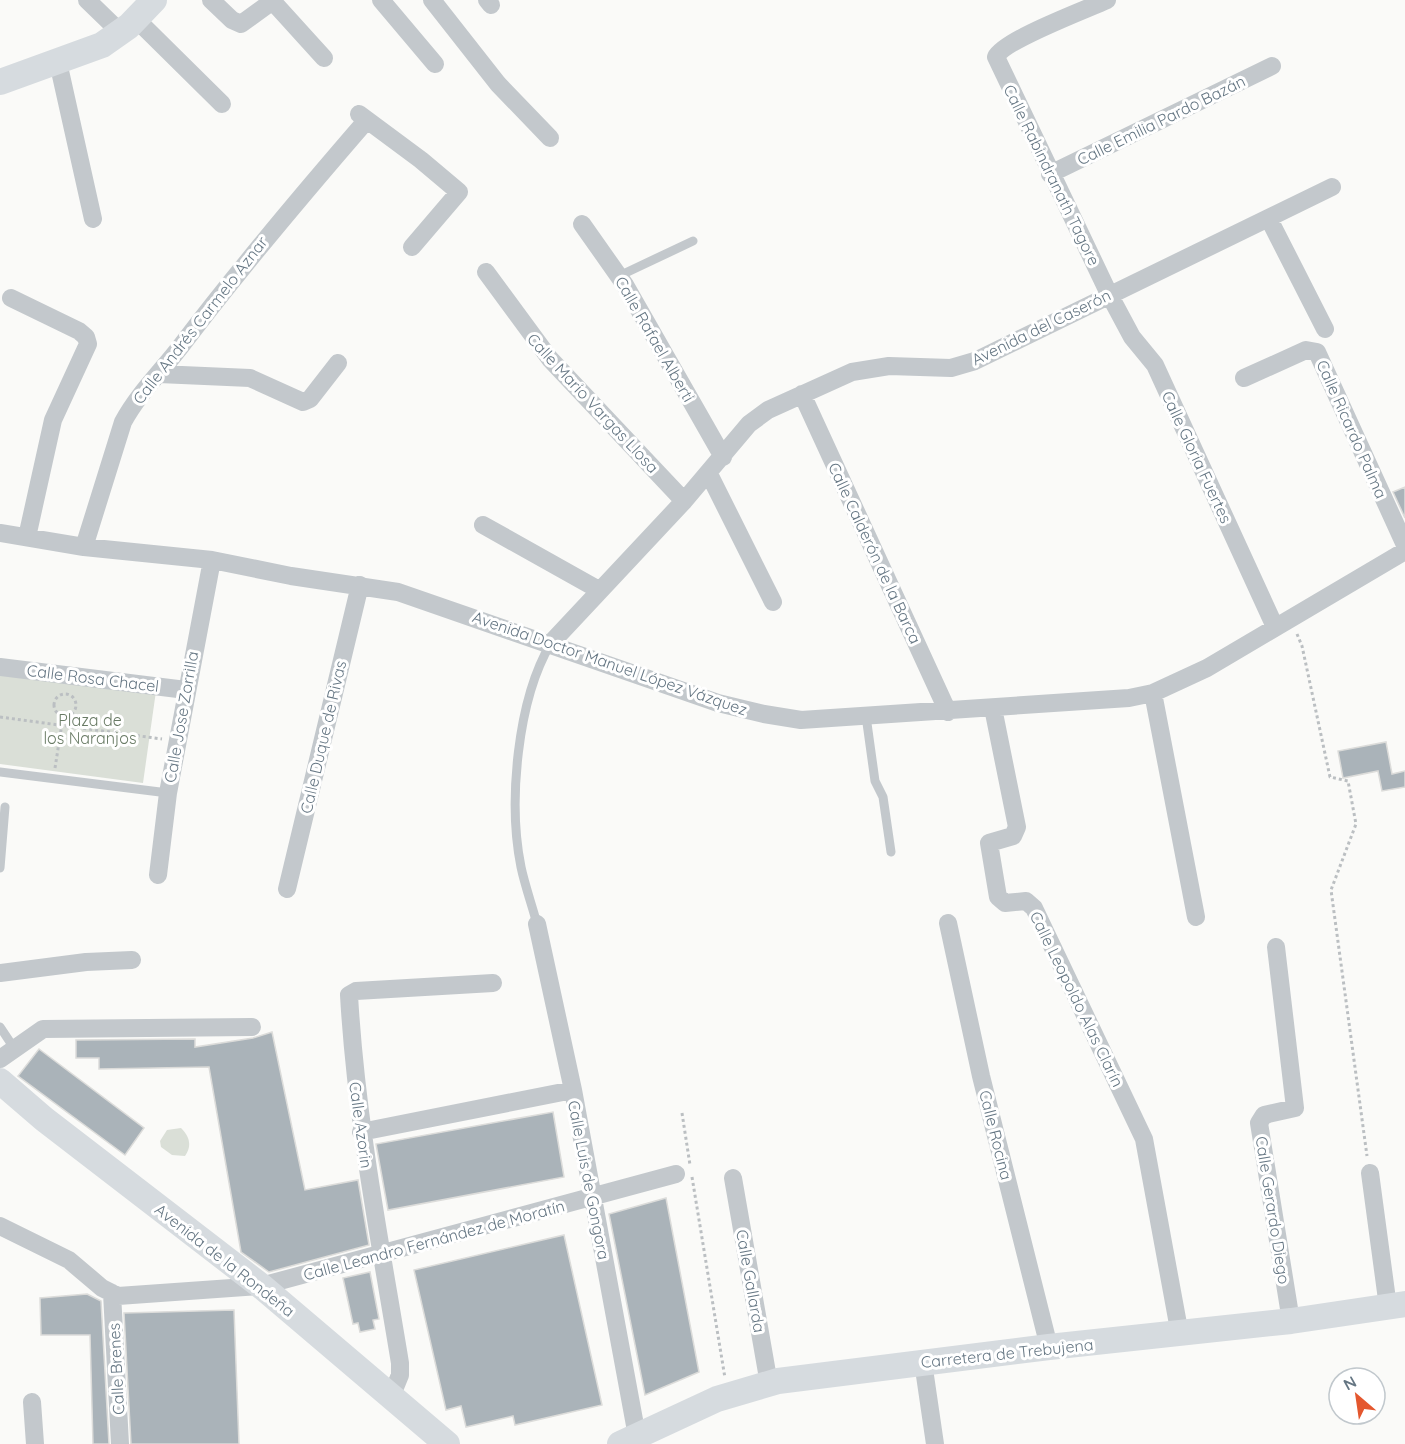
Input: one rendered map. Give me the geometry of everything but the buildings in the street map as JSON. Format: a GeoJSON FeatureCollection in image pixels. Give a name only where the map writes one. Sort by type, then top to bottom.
{"type":"FeatureCollection","features":[{"type":"Feature","properties":{"kind":"street"},"geometry":{"type":"LineString","coordinates":[[87,0],[129,26],[222,104]]}},
{"type":"Feature","properties":{"kind":"street"},"geometry":{"type":"LineString","coordinates":[[0,82],[58,63],[102,45],[129,26],[154,0]]}},
{"type":"Feature","properties":{"kind":"street"},"geometry":{"type":"LineString","coordinates":[[211,0],[232,20],[241,24],[270,3],[275,4],[324,58]]}},
{"type":"Feature","properties":{"kind":"street"},"geometry":{"type":"LineString","coordinates":[[381,0],[435,64]]}},
{"type":"Feature","properties":{"kind":"street"},"geometry":{"type":"LineString","coordinates":[[432,0],[498,84],[550,138]]}},
{"type":"Feature","properties":{"kind":"street"},"geometry":{"type":"LineString","coordinates":[[1081,5],[1107,0]]}},
{"type":"Feature","properties":{"kind":"street","name":"Calle Rabindranath Tagore"},"geometry":{"type":"LineString","coordinates":[[1081,5],[999,50],[996,57],[1109,294]]}},
{"type":"Feature","properties":{"kind":"street"},"geometry":{"type":"LineString","coordinates":[[58,63],[93,219]]}},
{"type":"Feature","properties":{"kind":"street","name":"Calle Emilia Pardo Bazán"},"geometry":{"type":"LineString","coordinates":[[1050,174],[1272,66]]}},
{"type":"Feature","properties":{"kind":"street","name":"Calle Andrés Carmelo Aznar"},"geometry":{"type":"LineString","coordinates":[[84,548],[123,422],[141,393],[159,374],[247,259],[363,118],[421,160],[459,192],[412,246]]}},
{"type":"Feature","properties":{"kind":"street","name":"Avenida del Caserón"},"geometry":{"type":"LineString","coordinates":[[551,643],[709,474],[749,424],[768,410],[852,372],[871,368],[951,368],[975,361],[1109,294],[1332,188]]}},
{"type":"Feature","properties":{"kind":"street"},"geometry":{"type":"LineString","coordinates":[[1269,219],[1325,329]]}},
{"type":"Feature","properties":{"kind":"street","name":"Calle Rafael Alberti"},"geometry":{"type":"LineString","coordinates":[[582,224],[619,276],[723,457]]}},
{"type":"Feature","properties":{"kind":"street","name":"Calle Mario Vargas Llosa"},"geometry":{"type":"LineString","coordinates":[[486,273],[550,359],[684,501]]}},
{"type":"Feature","properties":{"kind":"street","name":"Calle Gloria Fuertes"},"geometry":{"type":"LineString","coordinates":[[1109,294],[1132,337],[1155,365],[1282,623]]}},
{"type":"Feature","properties":{"kind":"street"},"geometry":{"type":"LineString","coordinates":[[11,298],[79,331],[86,337],[88,344],[53,420],[27,537]]}},
{"type":"Feature","properties":{"kind":"street","name":"Calle Ricardo Palma"},"geometry":{"type":"LineString","coordinates":[[1244,378],[1306,350],[1317,352],[1405,545]]}},
{"type":"Feature","properties":{"kind":"street"},"geometry":{"type":"LineString","coordinates":[[159,374],[250,378],[303,402],[310,399],[338,363]]}},
{"type":"Feature","properties":{"kind":"street","name":"Calle Calderón de la Barca"},"geometry":{"type":"LineString","coordinates":[[802,394],[948,712]]}},
{"type":"Feature","properties":{"kind":"street"},"geometry":{"type":"LineString","coordinates":[[709,474],[773,602]]}},
{"type":"Feature","properties":{"kind":"street"},"geometry":{"type":"LineString","coordinates":[[483,525],[599,591]]}},
{"type":"Feature","properties":{"kind":"street","name":"Avenida Doctor Manuel López Vázquez"},"geometry":{"type":"LineString","coordinates":[[0,533],[84,548],[212,560],[291,576],[398,592],[551,643],[718,703],[801,720],[948,712],[1129,698],[1153,693],[1207,668],[1405,551]]}},
{"type":"Feature","properties":{"kind":"street","name":"Calle Jose Zorrilla"},"geometry":{"type":"LineString","coordinates":[[158,875],[168,793],[212,560]]}},
{"type":"Feature","properties":{"kind":"street","name":"Calle Duque de Rivas"},"geometry":{"type":"LineString","coordinates":[[287,889],[360,585]]}},
{"type":"Feature","properties":{"kind":"street","name":"Calle Rosa Chacel"},"geometry":{"type":"LineString","coordinates":[[0,667],[186,690]]}},
{"type":"Feature","properties":{"kind":"street"},"geometry":{"type":"LineString","coordinates":[[1153,693],[1196,917]]}},
{"type":"Feature","properties":{"kind":"street","name":"Calle Leopoldo Alas Clarín"},"geometry":{"type":"LineString","coordinates":[[993,708],[1017,827],[1014,836],[989,843],[998,897],[1005,903],[1026,901],[1034,908],[1140,1128],[1180,1335]]}},
{"type":"Feature","properties":{"kind":"street","name":"Calle Rocina"},"geometry":{"type":"LineString","coordinates":[[948,923],[981,1076],[1049,1347]]}},
{"type":"Feature","properties":{"kind":"street","name":"Calle Luis de Gongora"},"geometry":{"type":"LineString","coordinates":[[537,924],[573,1090],[593,1197],[629,1440]]}},
{"type":"Feature","properties":{"kind":"street","name":"Calle Gerardo Diego"},"geometry":{"type":"LineString","coordinates":[[1276,947],[1295,1108],[1264,1114],[1258,1123],[1291,1322]]}},
{"type":"Feature","properties":{"kind":"street"},"geometry":{"type":"LineString","coordinates":[[0,973],[86,962],[132,960]]}},
{"type":"Feature","properties":{"kind":"street","name":"Calle Azorin"},"geometry":{"type":"LineString","coordinates":[[391,1397],[400,1375],[400,1363],[361,1132],[353,1064],[349,995],[356,991],[493,983]]}},
{"type":"Feature","properties":{"kind":"street"},"geometry":{"type":"LineString","coordinates":[[7,1054],[43,1029],[252,1027]]}},
{"type":"Feature","properties":{"kind":"street","name":"Avenida de la Rondeña"},"geometry":{"type":"LineString","coordinates":[[0,1081],[44,1119],[261,1286],[447,1444]]}},
{"type":"Feature","properties":{"kind":"street"},"geometry":{"type":"LineString","coordinates":[[361,1132],[573,1090]]}},
{"type":"Feature","properties":{"kind":"street"},"geometry":{"type":"LineString","coordinates":[[1370,1173],[1396,1306]]}},
{"type":"Feature","properties":{"kind":"street","name":"Calle Leandro Fernández de Moratín"},"geometry":{"type":"LineString","coordinates":[[112,1293],[118,1296],[261,1286],[676,1174]]}},
{"type":"Feature","properties":{"kind":"street","name":"Calle Gallarda"},"geometry":{"type":"LineString","coordinates":[[733,1178],[769,1384]]}},
{"type":"Feature","properties":{"kind":"street"},"geometry":{"type":"LineString","coordinates":[[0,1226],[69,1260],[112,1293]]}},
{"type":"Feature","properties":{"kind":"street","name":"Calle Brenes"},"geometry":{"type":"LineString","coordinates":[[112,1293],[120,1444]]}},
{"type":"Feature","properties":{"kind":"street","name":"Carretera de Trebujena"},"geometry":{"type":"LineString","coordinates":[[629,1440],[728,1396],[769,1384],[1049,1347],[1291,1322],[1396,1306]]}},
{"type":"Feature","properties":{"kind":"street"},"geometry":{"type":"LineString","coordinates":[[923,1362],[935,1444]]}},
{"type":"Feature","properties":{"kind":"street"},"geometry":{"type":"LineString","coordinates":[[32,1402],[35,1444]]}},
{"type":"Feature","properties":{"kind":"lane"},"geometry":{"type":"LineString","coordinates":[[619,276],[693,241]]}},
{"type":"Feature","properties":{"kind":"lane"},"geometry":{"type":"LineString","coordinates":[[537,924],[521,866],[516,822],[517,782],[528,705],[542,658],[551,643]]}},
{"type":"Feature","properties":{"kind":"lane"},"geometry":{"type":"LineString","coordinates":[[866,716],[875,781],[883,797],[891,852]]}},
{"type":"Feature","properties":{"kind":"lane"},"geometry":{"type":"LineString","coordinates":[[0,772],[168,793]]}},
{"type":"Feature","properties":{"kind":"lane"},"geometry":{"type":"LineString","coordinates":[[0,868],[5,807]]}},
{"type":"Feature","properties":{"kind":"lane"},"geometry":{"type":"LineString","coordinates":[[0,1027],[7,1054]]}},
{"type":"Feature","properties":{"kind":"path"},"geometry":{"type":"LineString","coordinates":[[1282,623],[1302,646],[1330,777],[1348,781],[1356,824],[1331,890],[1370,1173]]}},
{"type":"Feature","properties":{"kind":"path"},"geometry":{"type":"LineString","coordinates":[[67,694],[71,696],[76,705],[72,714],[63,717],[55,711],[54,701],[57,697],[67,694]]}},
{"type":"Feature","properties":{"kind":"path"},"geometry":{"type":"LineString","coordinates":[[0,717],[177,741]]}},
{"type":"Feature","properties":{"kind":"path"},"geometry":{"type":"LineString","coordinates":[[54,779],[63,717]]}},
{"type":"Feature","properties":{"kind":"path"},"geometry":{"type":"LineString","coordinates":[[681,1113],[728,1396]]}},
{"type":"Feature","properties":{"kind":"green space","name":"Plaza de los Naranjos"},"geometry":{"type":"Polygon","coordinates":[[[0,671],[156,691],[143,783],[0,764],[0,671]]]}},
{"type":"Feature","properties":{"kind":"green space"},"geometry":{"type":"Polygon","coordinates":[[[181,1128],[188,1138],[189,1149],[185,1156],[172,1155],[161,1147],[160,1141],[167,1130],[181,1128]]]}}]}
